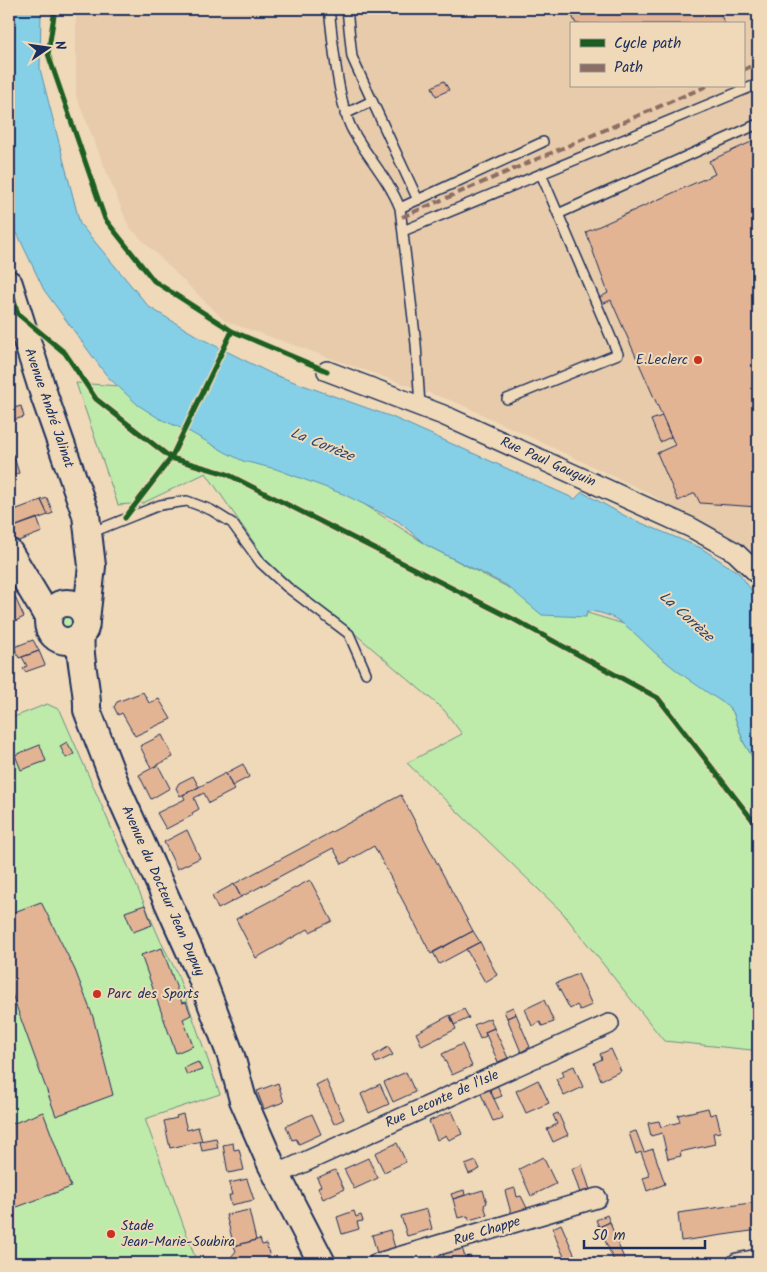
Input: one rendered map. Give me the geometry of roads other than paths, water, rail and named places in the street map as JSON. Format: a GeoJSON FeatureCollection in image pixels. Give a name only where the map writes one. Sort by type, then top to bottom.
{"type":"FeatureCollection","features":[{"type":"Feature","properties":{"kind":"street","name":"Avenue André Jalinat"},"geometry":{"type":"LineString","coordinates":[[9,284],[89,533],[92,566],[83,628]]}},
{"type":"Feature","properties":{"kind":"street","name":"Rue Paul Gauguin"},"geometry":{"type":"LineString","coordinates":[[327,371],[420,406],[692,528],[735,552],[758,574]]}},
{"type":"Feature","properties":{"kind":"street","name":"Avenue André Jalinat"},"geometry":{"type":"LineString","coordinates":[[56,619],[77,587],[80,576],[78,518],[81,504]]}},
{"type":"Feature","properties":{"kind":"street","name":"Avenue du Docteur Jean Dupuy"},"geometry":{"type":"LineString","coordinates":[[9,552],[56,619],[60,655],[80,704],[87,710]]}},
{"type":"Feature","properties":{"kind":"street"},"geometry":{"type":"LineString","coordinates":[[70,603],[81,609],[83,628],[71,640],[56,619],[70,603]]}},
{"type":"Feature","properties":{"kind":"street","name":"Avenue du Docteur Jean Dupuy"},"geometry":{"type":"LineString","coordinates":[[83,628],[80,648],[87,710],[119,793],[200,974],[231,1056],[243,1100],[276,1175],[322,1263]]}},
{"type":"Feature","properties":{"kind":"street","name":"Rue Leconte de l'Isle"},"geometry":{"type":"LineString","coordinates":[[276,1175],[609,1024]]}},
{"type":"Feature","properties":{"kind":"street","name":"Rue Chappe"},"geometry":{"type":"LineString","coordinates":[[378,1263],[597,1198]]}},
{"type":"Feature","properties":{"kind":"street"},"geometry":{"type":"LineString","coordinates":[[737,1263],[758,1259]]}},
{"type":"Feature","properties":{"kind":"lane"},"geometry":{"type":"LineString","coordinates":[[330,9],[345,114],[354,133],[393,189],[400,208],[416,344],[420,406]]}},
{"type":"Feature","properties":{"kind":"lane"},"geometry":{"type":"LineString","coordinates":[[347,9],[352,57],[418,200]]}},
{"type":"Feature","properties":{"kind":"lane"},"geometry":{"type":"LineString","coordinates":[[403,231],[758,84]]}},
{"type":"Feature","properties":{"kind":"lane"},"geometry":{"type":"LineString","coordinates":[[345,114],[372,101]]}},
{"type":"Feature","properties":{"kind":"lane"},"geometry":{"type":"LineString","coordinates":[[558,214],[758,124]]}},
{"type":"Feature","properties":{"kind":"lane"},"geometry":{"type":"LineString","coordinates":[[400,208],[543,142]]}},
{"type":"Feature","properties":{"kind":"lane"},"geometry":{"type":"LineString","coordinates":[[507,399],[618,354],[540,174]]}},
{"type":"Feature","properties":{"kind":"lane"},"geometry":{"type":"LineString","coordinates":[[89,533],[160,506],[186,502],[211,510],[232,523],[261,563],[287,587],[349,634],[366,673]]}},
{"type":"Feature","properties":{"kind":"water","name":"La Corrèze"},"geometry":{"type":"Polygon","coordinates":[[[9,9],[41,9],[40,69],[80,224],[149,307],[202,339],[272,374],[392,417],[575,499],[582,492],[627,517],[701,548],[739,573],[758,599],[758,766],[744,743],[733,712],[728,706],[676,670],[619,621],[610,616],[587,611],[586,617],[542,615],[506,585],[426,545],[398,521],[343,494],[276,469],[243,461],[190,432],[160,419],[138,405],[107,376],[44,290],[9,216],[9,9]]]}},
{"type":"Feature","properties":{"kind":"place","name":"E.Leclerc"},"geometry":{"type":"Point","coordinates":[698,360]}},
{"type":"Feature","properties":{"kind":"place","name":"Parc des Sports"},"geometry":{"type":"Point","coordinates":[97,994]}},
{"type":"Feature","properties":{"kind":"place","name":"Stade Jean-Marie-Soubira"},"geometry":{"type":"Point","coordinates":[111,1234]}}]}
